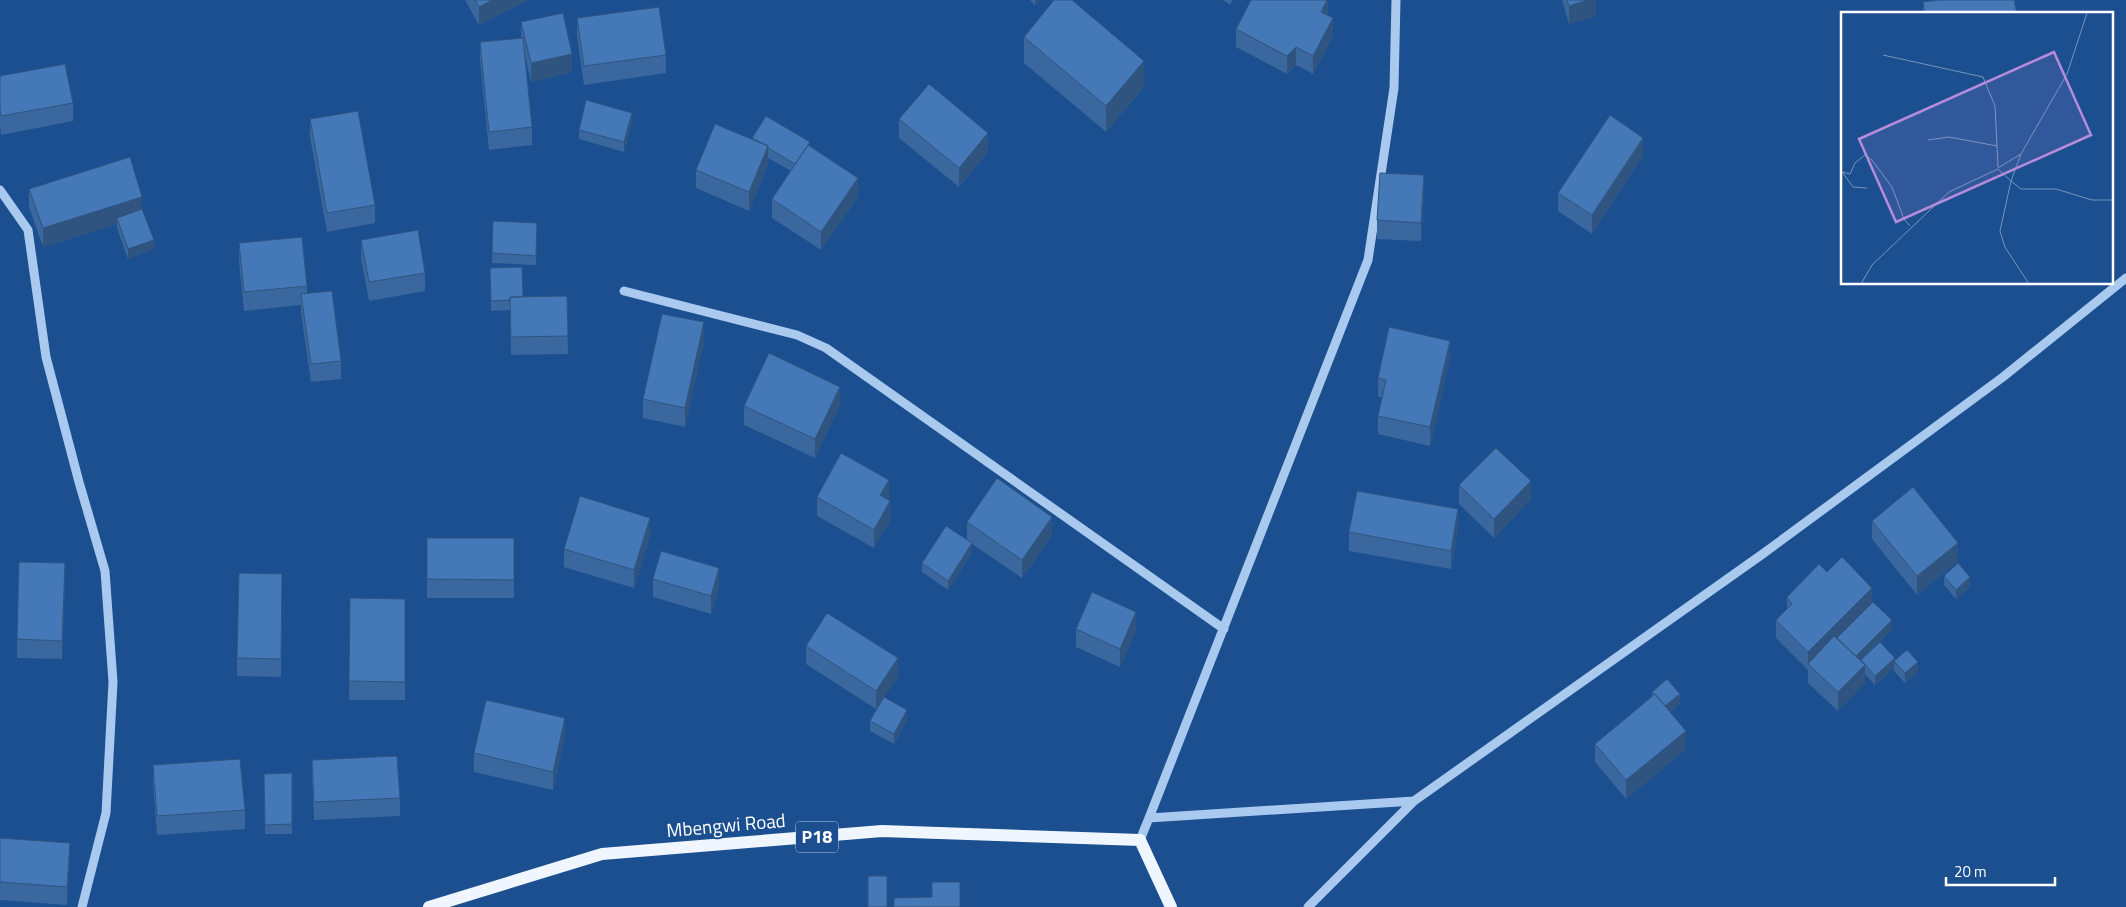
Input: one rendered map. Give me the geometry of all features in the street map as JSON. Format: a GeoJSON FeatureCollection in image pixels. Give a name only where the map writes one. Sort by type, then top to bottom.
{"type":"FeatureCollection","features":[{"type":"Feature","properties":{"kind":"main road","name":"Mbengwi Road"},"geometry":{"type":"LineString","coordinates":[[429,907],[602,854],[882,831],[1140,840]]}},
{"type":"Feature","properties":{"kind":"main road"},"geometry":{"type":"LineString","coordinates":[[1140,840],[1171,907]]}},
{"type":"Feature","properties":{"kind":"street"},"geometry":{"type":"LineString","coordinates":[[1140,840],[1368,260],[1394,88],[1396,0]]}},
{"type":"Feature","properties":{"kind":"street"},"geometry":{"type":"LineString","coordinates":[[0,190],[28,230],[46,357],[105,571],[113,682],[106,813],[82,907]]}},
{"type":"Feature","properties":{"kind":"street"},"geometry":{"type":"LineString","coordinates":[[1308,907],[1414,801],[1764,553],[1980,395],[2126,278]]}},
{"type":"Feature","properties":{"kind":"street"},"geometry":{"type":"LineString","coordinates":[[624,292],[797,335],[826,348],[1224,629]]}},
{"type":"Feature","properties":{"kind":"street"},"geometry":{"type":"LineString","coordinates":[[1149,818],[1414,801]]}},
{"type":"Feature","properties":{"kind":"building"},"geometry":{"type":"Polygon","coordinates":[[[475,0],[492,0],[479,7],[475,0]]]}},
{"type":"Feature","properties":{"kind":"building"},"geometry":{"type":"Polygon","coordinates":[[[1054,0],[1072,0],[1144,61],[1106,106],[1024,37],[1054,0]]]}},
{"type":"Feature","properties":{"kind":"building"},"geometry":{"type":"Polygon","coordinates":[[[1251,0],[1327,0],[1321,12],[1333,18],[1313,56],[1296,47],[1287,56],[1236,29],[1251,0]]]}},
{"type":"Feature","properties":{"kind":"building"},"geometry":{"type":"Polygon","coordinates":[[[1567,0],[1588,0],[1569,6],[1567,0]]]}},
{"type":"Feature","properties":{"kind":"building"},"geometry":{"type":"Polygon","coordinates":[[[1938,0],[2014,0],[2017,12],[1925,12],[1923,2],[1938,0]]]}},
{"type":"Feature","properties":{"kind":"building"},"geometry":{"type":"Polygon","coordinates":[[[659,7],[666,55],[584,66],[577,18],[659,7]]]}},
{"type":"Feature","properties":{"kind":"building"},"geometry":{"type":"Polygon","coordinates":[[[563,13],[572,54],[531,63],[521,22],[563,13]]]}},
{"type":"Feature","properties":{"kind":"building"},"geometry":{"type":"Polygon","coordinates":[[[523,38],[532,127],[489,132],[480,42],[523,38]]]}},
{"type":"Feature","properties":{"kind":"building"},"geometry":{"type":"Polygon","coordinates":[[[65,64],[73,103],[1,116],[0,76],[65,64]]]}},
{"type":"Feature","properties":{"kind":"building"},"geometry":{"type":"Polygon","coordinates":[[[929,84],[988,133],[959,168],[899,119],[929,84]]]}},
{"type":"Feature","properties":{"kind":"building"},"geometry":{"type":"Polygon","coordinates":[[[586,100],[632,113],[624,142],[579,130],[586,100]]]}},
{"type":"Feature","properties":{"kind":"building"},"geometry":{"type":"Polygon","coordinates":[[[358,111],[375,205],[327,213],[310,119],[358,111]]]}},
{"type":"Feature","properties":{"kind":"building"},"geometry":{"type":"Polygon","coordinates":[[[1610,115],[1643,138],[1592,215],[1558,193],[1610,115]]]}},
{"type":"Feature","properties":{"kind":"building"},"geometry":{"type":"Polygon","coordinates":[[[766,116],[810,142],[795,164],[752,138],[766,116]]]}},
{"type":"Feature","properties":{"kind":"building"},"geometry":{"type":"Polygon","coordinates":[[[715,124],[768,146],[749,192],[696,170],[715,124]]]}},
{"type":"Feature","properties":{"kind":"building"},"geometry":{"type":"Polygon","coordinates":[[[808,145],[858,178],[821,232],[772,199],[808,145]]]}},
{"type":"Feature","properties":{"kind":"building"},"geometry":{"type":"Polygon","coordinates":[[[130,157],[142,197],[43,228],[29,189],[130,157]]]}},
{"type":"Feature","properties":{"kind":"building"},"geometry":{"type":"Polygon","coordinates":[[[1380,173],[1424,175],[1421,223],[1377,220],[1380,173]]]}},
{"type":"Feature","properties":{"kind":"building"},"geometry":{"type":"Polygon","coordinates":[[[142,209],[154,240],[128,249],[117,218],[142,209]]]}},
{"type":"Feature","properties":{"kind":"building"},"geometry":{"type":"Polygon","coordinates":[[[493,221],[537,223],[536,256],[492,253],[493,221]]]}},
{"type":"Feature","properties":{"kind":"building"},"geometry":{"type":"Polygon","coordinates":[[[418,230],[425,273],[369,282],[361,240],[418,230]]]}},
{"type":"Feature","properties":{"kind":"building"},"geometry":{"type":"Polygon","coordinates":[[[302,237],[307,286],[244,292],[239,243],[302,237]]]}},
{"type":"Feature","properties":{"kind":"building"},"geometry":{"type":"Polygon","coordinates":[[[522,267],[523,297],[510,297],[510,300],[491,301],[490,268],[522,267]]]}},
{"type":"Feature","properties":{"kind":"building"},"geometry":{"type":"Polygon","coordinates":[[[332,291],[341,361],[311,364],[301,294],[332,291]]]}},
{"type":"Feature","properties":{"kind":"building"},"geometry":{"type":"Polygon","coordinates":[[[567,296],[568,336],[511,337],[510,297],[567,296]]]}},
{"type":"Feature","properties":{"kind":"building"},"geometry":{"type":"Polygon","coordinates":[[[662,314],[704,322],[685,408],[643,399],[662,314]]]}},
{"type":"Feature","properties":{"kind":"building"},"geometry":{"type":"Polygon","coordinates":[[[1389,327],[1450,341],[1430,427],[1378,416],[1386,380],[1378,378],[1389,327]]]}},
{"type":"Feature","properties":{"kind":"building"},"geometry":{"type":"Polygon","coordinates":[[[769,353],[840,387],[815,439],[744,406],[769,353]]]}},
{"type":"Feature","properties":{"kind":"building"},"geometry":{"type":"Polygon","coordinates":[[[1496,448],[1531,481],[1494,519],[1459,485],[1496,448]]]}},
{"type":"Feature","properties":{"kind":"building"},"geometry":{"type":"Polygon","coordinates":[[[841,453],[889,480],[880,495],[890,501],[874,530],[817,497],[841,453]]]}},
{"type":"Feature","properties":{"kind":"building"},"geometry":{"type":"Polygon","coordinates":[[[997,478],[1052,517],[1022,560],[967,522],[997,478]]]}},
{"type":"Feature","properties":{"kind":"building"},"geometry":{"type":"Polygon","coordinates":[[[1913,487],[1958,543],[1917,576],[1872,521],[1913,487]]]}},
{"type":"Feature","properties":{"kind":"building"},"geometry":{"type":"Polygon","coordinates":[[[1357,491],[1458,509],[1451,551],[1349,532],[1357,491]]]}},
{"type":"Feature","properties":{"kind":"building"},"geometry":{"type":"Polygon","coordinates":[[[580,496],[650,518],[634,570],[564,549],[580,496]]]}},
{"type":"Feature","properties":{"kind":"building"},"geometry":{"type":"Polygon","coordinates":[[[946,526],[972,543],[948,581],[922,563],[946,526]]]}},
{"type":"Feature","properties":{"kind":"building"},"geometry":{"type":"Polygon","coordinates":[[[427,538],[514,538],[514,580],[427,579],[427,538]]]}},
{"type":"Feature","properties":{"kind":"building"},"geometry":{"type":"Polygon","coordinates":[[[661,551],[719,568],[711,596],[653,579],[661,551]]]}},
{"type":"Feature","properties":{"kind":"building"},"geometry":{"type":"Polygon","coordinates":[[[1842,557],[1872,588],[1808,652],[1776,620],[1792,604],[1787,597],[1819,564],[1827,572],[1842,557]]]}},
{"type":"Feature","properties":{"kind":"building"},"geometry":{"type":"Polygon","coordinates":[[[19,562],[65,563],[62,641],[17,639],[19,562]]]}},
{"type":"Feature","properties":{"kind":"building"},"geometry":{"type":"Polygon","coordinates":[[[1958,563],[1970,577],[1956,590],[1944,576],[1958,563]]]}},
{"type":"Feature","properties":{"kind":"building"},"geometry":{"type":"Polygon","coordinates":[[[239,573],[282,574],[281,659],[237,658],[239,573]]]}},
{"type":"Feature","properties":{"kind":"building"},"geometry":{"type":"Polygon","coordinates":[[[1092,592],[1136,612],[1120,649],[1076,629],[1092,592]]]}},
{"type":"Feature","properties":{"kind":"building"},"geometry":{"type":"Polygon","coordinates":[[[350,598],[405,599],[405,682],[349,681],[350,598]]]}},
{"type":"Feature","properties":{"kind":"building"},"geometry":{"type":"Polygon","coordinates":[[[1873,602],[1892,620],[1856,656],[1837,638],[1873,602]]]}},
{"type":"Feature","properties":{"kind":"building"},"geometry":{"type":"Polygon","coordinates":[[[827,613],[898,658],[876,691],[806,646],[827,613]]]}},
{"type":"Feature","properties":{"kind":"building"},"geometry":{"type":"Polygon","coordinates":[[[1834,636],[1865,665],[1838,692],[1808,664],[1834,636]]]}},
{"type":"Feature","properties":{"kind":"building"},"geometry":{"type":"Polygon","coordinates":[[[1880,642],[1895,658],[1875,676],[1861,660],[1880,642]]]}},
{"type":"Feature","properties":{"kind":"building"},"geometry":{"type":"Polygon","coordinates":[[[1907,650],[1918,662],[1905,673],[1894,661],[1907,650]]]}},
{"type":"Feature","properties":{"kind":"building"},"geometry":{"type":"Polygon","coordinates":[[[1667,679],[1680,694],[1665,706],[1652,692],[1667,679]]]}},
{"type":"Feature","properties":{"kind":"building"},"geometry":{"type":"Polygon","coordinates":[[[1655,694],[1686,731],[1626,780],[1595,744],[1655,694]]]}},
{"type":"Feature","properties":{"kind":"building"},"geometry":{"type":"Polygon","coordinates":[[[884,697],[907,710],[894,734],[870,721],[884,697]]]}},
{"type":"Feature","properties":{"kind":"building"},"geometry":{"type":"Polygon","coordinates":[[[486,700],[565,718],[553,772],[474,753],[486,700]]]}},
{"type":"Feature","properties":{"kind":"building"},"geometry":{"type":"Polygon","coordinates":[[[397,756],[400,798],[314,802],[312,760],[397,756]]]}},
{"type":"Feature","properties":{"kind":"building"},"geometry":{"type":"Polygon","coordinates":[[[240,759],[245,810],[157,816],[153,765],[240,759]]]}},
{"type":"Feature","properties":{"kind":"building"},"geometry":{"type":"Polygon","coordinates":[[[292,773],[292,824],[265,825],[264,774],[292,773]]]}},
{"type":"Feature","properties":{"kind":"building"},"geometry":{"type":"Polygon","coordinates":[[[0,838],[70,843],[67,887],[0,882],[0,838]]]}},
{"type":"Feature","properties":{"kind":"building"},"geometry":{"type":"Polygon","coordinates":[[[868,876],[887,876],[887,907],[868,907],[868,876]]]}},
{"type":"Feature","properties":{"kind":"building"},"geometry":{"type":"Polygon","coordinates":[[[932,882],[960,882],[960,907],[894,907],[894,898],[932,897],[932,882]]]}}]}
